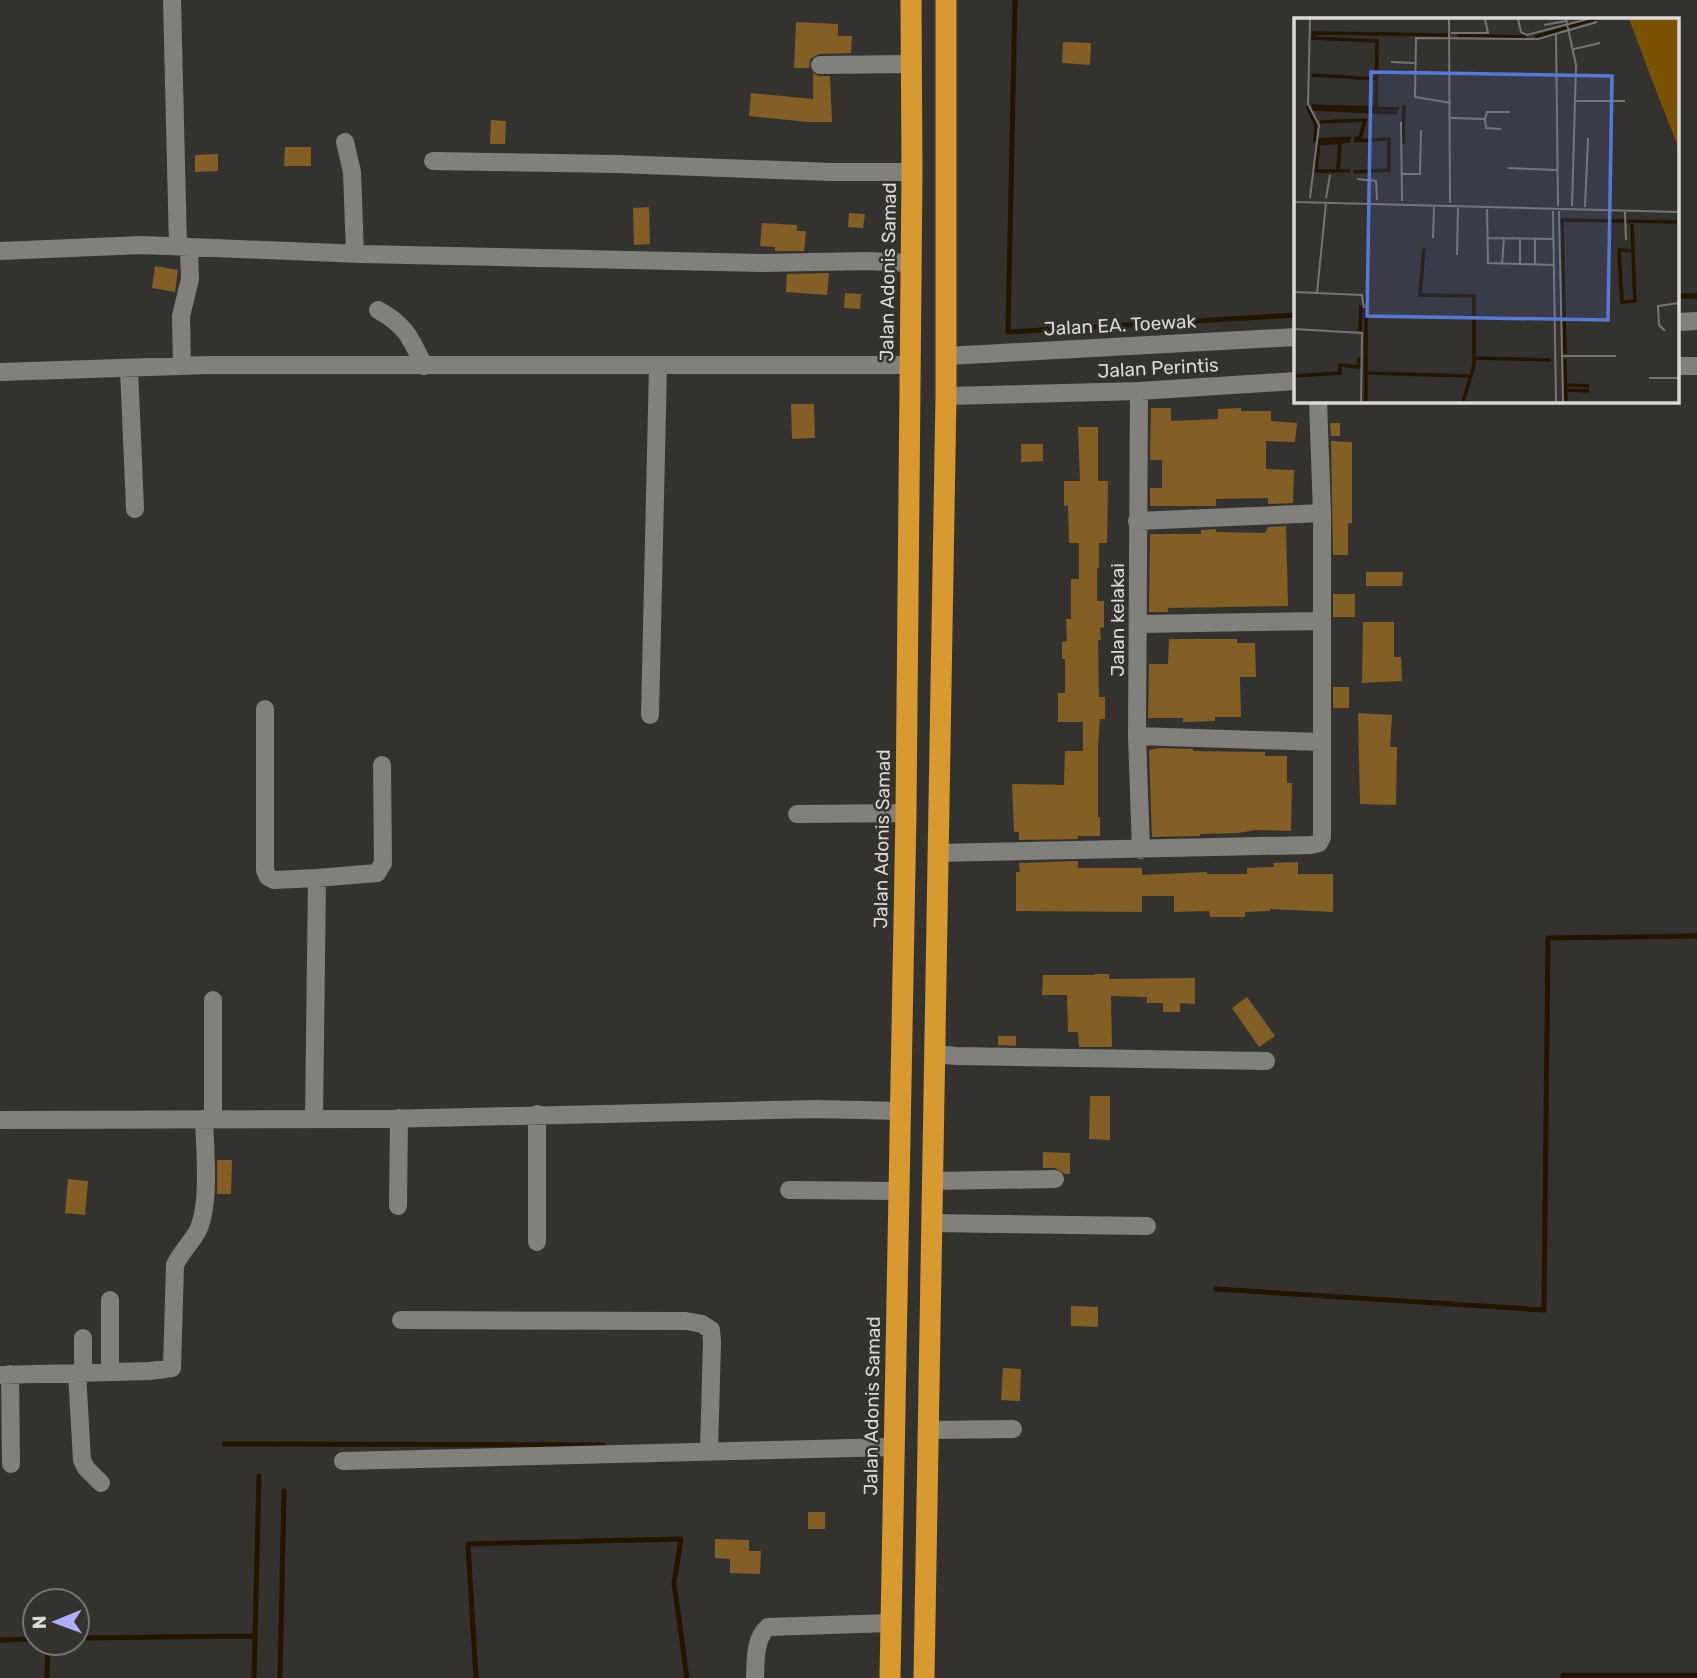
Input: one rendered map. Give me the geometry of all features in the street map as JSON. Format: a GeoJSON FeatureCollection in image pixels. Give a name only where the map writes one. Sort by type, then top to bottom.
{"type":"FeatureCollection","features":[{"type":"Feature","properties":{"kind":"highway","name":"Jalan Adonis Samad"},"geometry":{"type":"LineString","coordinates":[[890,1678],[906,813],[913,64],[911,0]]}},
{"type":"Feature","properties":{"kind":"highway"},"geometry":{"type":"LineString","coordinates":[[924,1678],[934,1054],[949,853],[946,0]]}},
{"type":"Feature","properties":{"kind":"highway"},"geometry":{"type":"LineString","coordinates":[[912,117],[947,117]]}},
{"type":"Feature","properties":{"kind":"street"},"geometry":{"type":"LineString","coordinates":[[172,0],[184,247],[190,279],[181,316],[182,366]]}},
{"type":"Feature","properties":{"kind":"street"},"geometry":{"type":"LineString","coordinates":[[820,65],[913,64]]}},
{"type":"Feature","properties":{"kind":"street"},"geometry":{"type":"LineString","coordinates":[[345,142],[352,172],[355,254]]}},
{"type":"Feature","properties":{"kind":"street"},"geometry":{"type":"LineString","coordinates":[[433,161],[912,172]]}},
{"type":"Feature","properties":{"kind":"street"},"geometry":{"type":"LineString","coordinates":[[0,251],[142,245],[355,254],[762,263],[911,263]]}},
{"type":"Feature","properties":{"kind":"street"},"geometry":{"type":"LineString","coordinates":[[378,310],[397,320],[411,339],[424,366]]}},
{"type":"Feature","properties":{"kind":"street","name":"Jalan EA. Toewak"},"geometry":{"type":"LineString","coordinates":[[947,356],[1294,337]]}},
{"type":"Feature","properties":{"kind":"street"},"geometry":{"type":"LineString","coordinates":[[0,372],[182,366],[910,365]]}},
{"type":"Feature","properties":{"kind":"street"},"geometry":{"type":"LineString","coordinates":[[650,715],[658,366]]}},
{"type":"Feature","properties":{"kind":"street"},"geometry":{"type":"LineString","coordinates":[[129,368],[135,509]]}},
{"type":"Feature","properties":{"kind":"street","name":"Jalan Perintis"},"geometry":{"type":"LineString","coordinates":[[946,396],[1139,391],[1294,381]]}},
{"type":"Feature","properties":{"kind":"street","name":"Jalan kelakai"},"geometry":{"type":"LineString","coordinates":[[1139,391],[1137,521],[1141,850]]}},
{"type":"Feature","properties":{"kind":"street"},"geometry":{"type":"LineString","coordinates":[[949,853],[1141,850],[1319,843],[1322,837],[1322,513],[1318,402]]}},
{"type":"Feature","properties":{"kind":"street"},"geometry":{"type":"LineString","coordinates":[[1137,521],[1322,513]]}},
{"type":"Feature","properties":{"kind":"street"},"geometry":{"type":"LineString","coordinates":[[1140,624],[1321,621]]}},
{"type":"Feature","properties":{"kind":"street"},"geometry":{"type":"LineString","coordinates":[[265,709],[265,870],[268,877],[274,880],[377,873],[380,870],[383,863],[382,765]]}},
{"type":"Feature","properties":{"kind":"street"},"geometry":{"type":"LineString","coordinates":[[1138,736],[1321,742]]}},
{"type":"Feature","properties":{"kind":"street"},"geometry":{"type":"LineString","coordinates":[[797,814],[906,813]]}},
{"type":"Feature","properties":{"kind":"street"},"geometry":{"type":"LineString","coordinates":[[314,1119],[317,878]]}},
{"type":"Feature","properties":{"kind":"street"},"geometry":{"type":"LineString","coordinates":[[11,1464],[5,1374],[163,1371],[172,1368],[175,1265],[191,1242],[203,1213],[213,999]]}},
{"type":"Feature","properties":{"kind":"street"},"geometry":{"type":"LineString","coordinates":[[934,1054],[1266,1061]]}},
{"type":"Feature","properties":{"kind":"street"},"geometry":{"type":"LineString","coordinates":[[0,1121],[399,1118],[817,1109],[900,1111]]}},
{"type":"Feature","properties":{"kind":"street"},"geometry":{"type":"LineString","coordinates":[[537,1114],[537,1242]]}},
{"type":"Feature","properties":{"kind":"street"},"geometry":{"type":"LineString","coordinates":[[398,1206],[399,1118]]}},
{"type":"Feature","properties":{"kind":"street"},"geometry":{"type":"LineString","coordinates":[[932,1181],[1055,1179]]}},
{"type":"Feature","properties":{"kind":"street"},"geometry":{"type":"LineString","coordinates":[[789,1190],[898,1191]]}},
{"type":"Feature","properties":{"kind":"street"},"geometry":{"type":"LineString","coordinates":[[931,1223],[1147,1226]]}},
{"type":"Feature","properties":{"kind":"street"},"geometry":{"type":"LineString","coordinates":[[110,1300],[110,1372]]}},
{"type":"Feature","properties":{"kind":"street"},"geometry":{"type":"LineString","coordinates":[[401,1320],[673,1321],[702,1324],[711,1330],[712,1342],[709,1451]]}},
{"type":"Feature","properties":{"kind":"street"},"geometry":{"type":"LineString","coordinates":[[83,1338],[80,1373],[82,1460],[101,1483]]}},
{"type":"Feature","properties":{"kind":"street"},"geometry":{"type":"LineString","coordinates":[[929,1430],[1008,1429]]}},
{"type":"Feature","properties":{"kind":"street"},"geometry":{"type":"LineString","coordinates":[[343,1461],[894,1447]]}},
{"type":"Feature","properties":{"kind":"street"},"geometry":{"type":"LineString","coordinates":[[755,1678],[761,1633],[768,1627],[891,1623]]}},
{"type":"Feature","properties":{"kind":"building"},"geometry":{"type":"Polygon","coordinates":[[[796,22],[838,24],[838,36],[852,36],[851,53],[819,54],[810,59],[809,68],[794,68],[796,22]]]}},
{"type":"Feature","properties":{"kind":"building"},"geometry":{"type":"Polygon","coordinates":[[[1063,42],[1091,43],[1090,65],[1062,63],[1063,42]]]}},
{"type":"Feature","properties":{"kind":"building"},"geometry":{"type":"Polygon","coordinates":[[[813,73],[830,76],[832,122],[749,116],[751,93],[813,99],[813,73]]]}},
{"type":"Feature","properties":{"kind":"building"},"geometry":{"type":"Polygon","coordinates":[[[491,120],[506,121],[505,144],[490,144],[491,120]]]}},
{"type":"Feature","properties":{"kind":"building"},"geometry":{"type":"Polygon","coordinates":[[[285,147],[311,147],[311,166],[284,166],[285,147]]]}},
{"type":"Feature","properties":{"kind":"building"},"geometry":{"type":"Polygon","coordinates":[[[218,154],[218,171],[195,172],[195,155],[218,154]]]}},
{"type":"Feature","properties":{"kind":"building"},"geometry":{"type":"Polygon","coordinates":[[[649,207],[650,244],[634,245],[633,208],[649,207]]]}},
{"type":"Feature","properties":{"kind":"building"},"geometry":{"type":"Polygon","coordinates":[[[849,213],[865,214],[863,228],[848,227],[849,213]]]}},
{"type":"Feature","properties":{"kind":"building"},"geometry":{"type":"Polygon","coordinates":[[[762,223],[797,225],[797,231],[806,231],[804,251],[775,251],[775,247],[760,246],[762,223]]]}},
{"type":"Feature","properties":{"kind":"building"},"geometry":{"type":"Polygon","coordinates":[[[155,266],[178,270],[175,292],[152,288],[155,266]]]}},
{"type":"Feature","properties":{"kind":"building"},"geometry":{"type":"Polygon","coordinates":[[[829,273],[827,295],[786,292],[787,274],[829,273]]]}},
{"type":"Feature","properties":{"kind":"building"},"geometry":{"type":"Polygon","coordinates":[[[845,293],[861,294],[860,309],[844,308],[845,293]]]}},
{"type":"Feature","properties":{"kind":"building"},"geometry":{"type":"Polygon","coordinates":[[[791,404],[814,404],[815,438],[792,439],[791,404]]]}},
{"type":"Feature","properties":{"kind":"building"},"geometry":{"type":"Polygon","coordinates":[[[1151,408],[1171,408],[1171,421],[1218,419],[1218,409],[1241,408],[1241,411],[1271,411],[1271,421],[1297,423],[1295,442],[1266,441],[1266,469],[1294,470],[1293,503],[1268,504],[1268,498],[1216,499],[1216,506],[1150,506],[1150,488],[1162,488],[1162,460],[1150,460],[1151,408]]]}},
{"type":"Feature","properties":{"kind":"building"},"geometry":{"type":"Polygon","coordinates":[[[1330,423],[1340,423],[1340,436],[1331,436],[1330,423]]]}},
{"type":"Feature","properties":{"kind":"building"},"geometry":{"type":"Polygon","coordinates":[[[1078,427],[1098,427],[1098,481],[1108,481],[1107,543],[1099,543],[1097,568],[1097,601],[1104,601],[1104,627],[1100,628],[1101,640],[1098,640],[1099,697],[1105,697],[1105,719],[1100,719],[1098,745],[1100,836],[1019,840],[1019,832],[1014,832],[1012,784],[1064,785],[1065,751],[1083,751],[1083,722],[1058,722],[1058,693],[1065,693],[1062,642],[1067,641],[1066,619],[1071,619],[1071,579],[1079,579],[1079,543],[1069,543],[1068,506],[1064,506],[1064,481],[1080,481],[1078,427]]]}},
{"type":"Feature","properties":{"kind":"building"},"geometry":{"type":"Polygon","coordinates":[[[1331,441],[1352,442],[1352,523],[1348,523],[1348,555],[1333,555],[1331,441]]]}},
{"type":"Feature","properties":{"kind":"building"},"geometry":{"type":"Polygon","coordinates":[[[1021,444],[1043,444],[1043,461],[1021,462],[1021,444]]]}},
{"type":"Feature","properties":{"kind":"building"},"geometry":{"type":"Polygon","coordinates":[[[1286,526],[1288,606],[1168,608],[1168,612],[1149,612],[1150,534],[1201,534],[1201,530],[1216,529],[1216,532],[1265,533],[1268,527],[1286,526]]]}},
{"type":"Feature","properties":{"kind":"building"},"geometry":{"type":"Polygon","coordinates":[[[1366,572],[1403,572],[1402,586],[1366,586],[1366,572]]]}},
{"type":"Feature","properties":{"kind":"building"},"geometry":{"type":"Polygon","coordinates":[[[1333,594],[1355,594],[1355,617],[1333,617],[1333,594]]]}},
{"type":"Feature","properties":{"kind":"building"},"geometry":{"type":"Polygon","coordinates":[[[1363,622],[1394,622],[1394,657],[1401,657],[1402,681],[1362,683],[1363,622]]]}},
{"type":"Feature","properties":{"kind":"building"},"geometry":{"type":"Polygon","coordinates":[[[1169,639],[1237,639],[1237,643],[1255,643],[1256,677],[1240,677],[1241,717],[1215,717],[1215,721],[1183,722],[1183,718],[1148,718],[1149,664],[1168,664],[1169,639]]]}},
{"type":"Feature","properties":{"kind":"building"},"geometry":{"type":"Polygon","coordinates":[[[1333,687],[1349,687],[1349,708],[1333,708],[1333,687]]]}},
{"type":"Feature","properties":{"kind":"building"},"geometry":{"type":"Polygon","coordinates":[[[1358,713],[1392,715],[1390,747],[1397,747],[1396,805],[1360,804],[1358,713]]]}},
{"type":"Feature","properties":{"kind":"building"},"geometry":{"type":"Polygon","coordinates":[[[1160,748],[1265,752],[1265,756],[1287,756],[1287,783],[1292,783],[1291,831],[1256,830],[1200,836],[1152,837],[1149,750],[1160,748]]]}},
{"type":"Feature","properties":{"kind":"building"},"geometry":{"type":"Polygon","coordinates":[[[1078,861],[1078,868],[1142,868],[1142,875],[1207,872],[1247,874],[1247,868],[1274,867],[1273,863],[1298,862],[1298,874],[1333,874],[1333,912],[1270,909],[1245,912],[1245,917],[1210,917],[1209,911],[1174,912],[1174,896],[1142,896],[1142,912],[1016,911],[1016,872],[1020,872],[1019,863],[1078,861]]]}},
{"type":"Feature","properties":{"kind":"building"},"geometry":{"type":"Polygon","coordinates":[[[1109,974],[1109,979],[1195,978],[1195,1004],[1180,1003],[1180,1012],[1163,1012],[1163,1003],[1147,1003],[1147,997],[1111,996],[1112,1047],[1079,1047],[1078,1032],[1068,1032],[1067,995],[1042,995],[1043,975],[1109,974]]]}},
{"type":"Feature","properties":{"kind":"building"},"geometry":{"type":"Polygon","coordinates":[[[1247,997],[1275,1036],[1259,1047],[1232,1008],[1247,997]]]}},
{"type":"Feature","properties":{"kind":"building"},"geometry":{"type":"Polygon","coordinates":[[[998,1036],[1016,1036],[1016,1046],[998,1045],[998,1036]]]}},
{"type":"Feature","properties":{"kind":"building"},"geometry":{"type":"Polygon","coordinates":[[[1090,1096],[1110,1096],[1110,1140],[1089,1139],[1090,1096]]]}},
{"type":"Feature","properties":{"kind":"building"},"geometry":{"type":"Polygon","coordinates":[[[1043,1152],[1070,1153],[1070,1174],[1055,1168],[1043,1168],[1043,1152]]]}},
{"type":"Feature","properties":{"kind":"building"},"geometry":{"type":"Polygon","coordinates":[[[217,1160],[232,1160],[231,1194],[217,1194],[217,1160]]]}},
{"type":"Feature","properties":{"kind":"building"},"geometry":{"type":"Polygon","coordinates":[[[68,1179],[88,1181],[85,1215],[65,1213],[68,1179]]]}},
{"type":"Feature","properties":{"kind":"building"},"geometry":{"type":"Polygon","coordinates":[[[1071,1306],[1098,1307],[1098,1327],[1071,1326],[1071,1306]]]}},
{"type":"Feature","properties":{"kind":"building"},"geometry":{"type":"Polygon","coordinates":[[[1003,1368],[1021,1369],[1020,1401],[1001,1400],[1003,1368]]]}},
{"type":"Feature","properties":{"kind":"building"},"geometry":{"type":"Polygon","coordinates":[[[808,1512],[825,1512],[825,1529],[808,1529],[808,1512]]]}},
{"type":"Feature","properties":{"kind":"building"},"geometry":{"type":"Polygon","coordinates":[[[715,1539],[749,1540],[749,1551],[761,1551],[760,1574],[730,1573],[730,1559],[715,1558],[715,1539]]]}},
{"type":"Feature","properties":{"kind":"waterway"},"geometry":{"type":"LineString","coordinates":[[1015,0],[1008,332],[1294,315]]}},
{"type":"Feature","properties":{"kind":"waterway"},"geometry":{"type":"LineString","coordinates":[[1680,296],[1697,296]]}},
{"type":"Feature","properties":{"kind":"waterway"},"geometry":{"type":"LineString","coordinates":[[1216,1289],[1544,1310],[1548,938],[1697,936]]}},
{"type":"Feature","properties":{"kind":"waterway"},"geometry":{"type":"LineString","coordinates":[[224,1444],[603,1445]]}},
{"type":"Feature","properties":{"kind":"waterway"},"geometry":{"type":"LineString","coordinates":[[254,1678],[259,1476]]}},
{"type":"Feature","properties":{"kind":"waterway"},"geometry":{"type":"LineString","coordinates":[[280,1678],[284,1491]]}},
{"type":"Feature","properties":{"kind":"waterway"},"geometry":{"type":"LineString","coordinates":[[476,1678],[468,1544],[681,1539],[674,1583],[687,1678]]}},
{"type":"Feature","properties":{"kind":"waterway"},"geometry":{"type":"LineString","coordinates":[[91,1638],[255,1636]]}},
{"type":"Feature","properties":{"kind":"waterway"},"geometry":{"type":"LineString","coordinates":[[0,1640],[21,1639]]}},
{"type":"Feature","properties":{"kind":"waterway"},"geometry":{"type":"LineString","coordinates":[[47,1678],[48,1657]]}},
{"type":"Feature","properties":{"kind":"waterway"},"geometry":{"type":"LineString","coordinates":[[1563,1678],[1563,1675],[1697,1675]]}}]}
